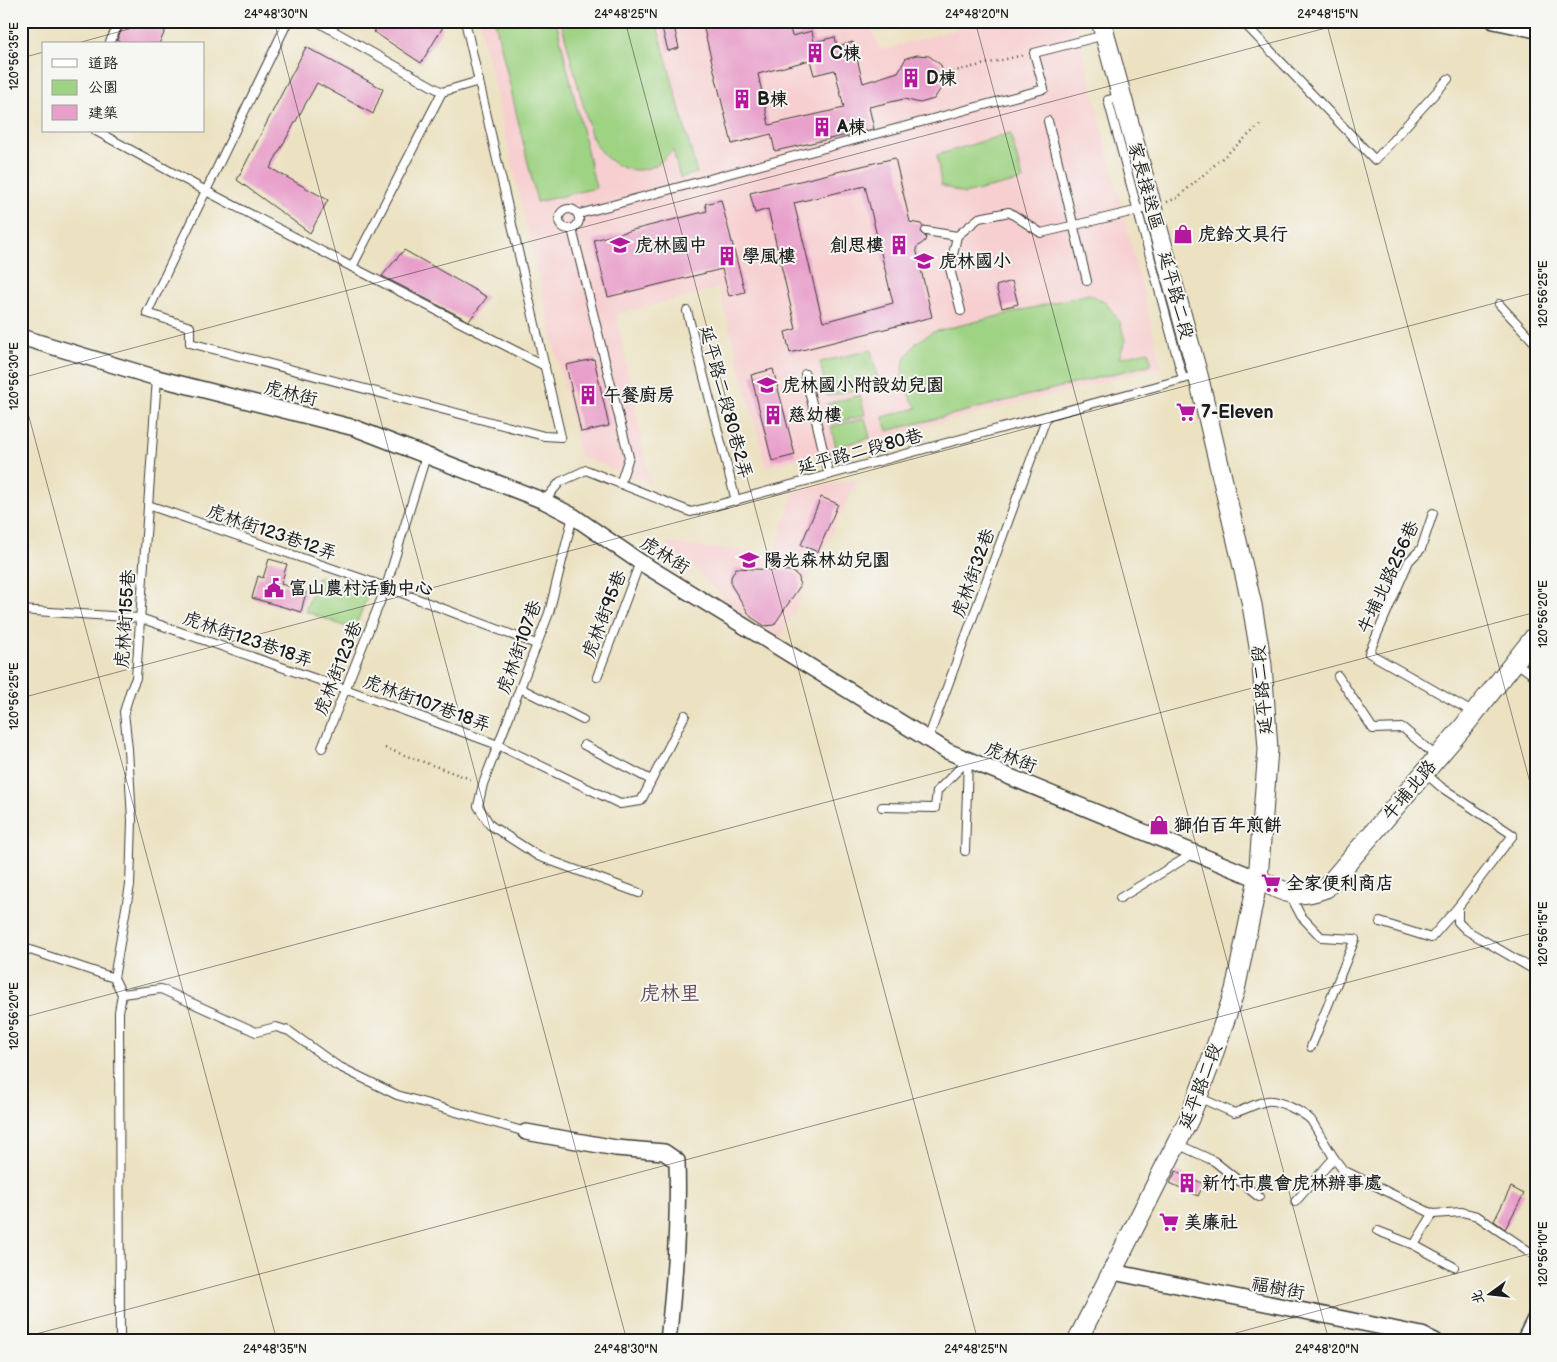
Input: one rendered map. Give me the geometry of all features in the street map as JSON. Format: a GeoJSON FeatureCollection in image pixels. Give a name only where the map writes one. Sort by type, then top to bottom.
{"type":"FeatureCollection","features":[{"type":"Feature","properties":{"kind":"street"},"geometry":{"type":"LineString","coordinates":[[1494,21],[1536,30]]}},
{"type":"Feature","properties":{"kind":"street","name":"延平路二段"},"geometry":{"type":"LineString","coordinates":[[1077,1341],[1190,1119],[1235,990],[1258,879],[1268,749],[1262,665],[1252,605],[1144,209],[1122,97],[1103,28]]}},
{"type":"Feature","properties":{"kind":"street","name":"虎林街"},"geometry":{"type":"LineString","coordinates":[[21,337],[157,378],[355,428],[544,501],[573,516],[640,562],[947,751],[1258,879]]}},
{"type":"Feature","properties":{"kind":"street","name":"牛埔北路"},"geometry":{"type":"LineString","coordinates":[[1258,879],[1290,894],[1310,894],[1326,888],[1438,757],[1536,635]]}},
{"type":"Feature","properties":{"kind":"street"},"geometry":{"type":"LineString","coordinates":[[526,1132],[616,1148],[664,1152],[676,1161],[679,1208],[676,1273],[668,1341]]}},
{"type":"Feature","properties":{"kind":"street","name":"福樹街"},"geometry":{"type":"LineString","coordinates":[[1113,1272],[1422,1335],[1435,1341]]}},
{"type":"Feature","properties":{"kind":"street"},"geometry":{"type":"LineString","coordinates":[[1524,1341],[1536,1317]]}},
{"type":"Feature","properties":{"kind":"lane"},"geometry":{"type":"LineString","coordinates":[[110,42],[120,21]]}},
{"type":"Feature","properties":{"kind":"lane"},"geometry":{"type":"LineString","coordinates":[[288,21],[147,314],[190,327],[190,343],[544,436],[561,437],[465,21]]}},
{"type":"Feature","properties":{"kind":"lane"},"geometry":{"type":"LineString","coordinates":[[316,21],[442,92]]}},
{"type":"Feature","properties":{"kind":"lane"},"geometry":{"type":"LineString","coordinates":[[1242,21],[1375,160],[1448,79]]}},
{"type":"Feature","properties":{"kind":"lane"},"geometry":{"type":"LineString","coordinates":[[579,214],[1044,89],[1034,53],[1103,28]]}},
{"type":"Feature","properties":{"kind":"lane"},"geometry":{"type":"LineString","coordinates":[[352,267],[442,92],[478,81]]}},
{"type":"Feature","properties":{"kind":"lane"},"geometry":{"type":"LineString","coordinates":[[1048,121],[1072,226],[1087,281]]}},
{"type":"Feature","properties":{"kind":"lane"},"geometry":{"type":"LineString","coordinates":[[98,132],[206,191],[545,366]]}},
{"type":"Feature","properties":{"kind":"lane"},"geometry":{"type":"LineString","coordinates":[[570,208],[579,214],[579,223],[572,229],[565,228],[560,223],[561,212],[570,208]]}},
{"type":"Feature","properties":{"kind":"lane"},"geometry":{"type":"LineString","coordinates":[[960,311],[950,269],[957,236],[979,218],[1009,212],[1041,233],[1144,209]]}},
{"type":"Feature","properties":{"kind":"lane"},"geometry":{"type":"LineString","coordinates":[[572,229],[629,457],[620,484]]}},
{"type":"Feature","properties":{"kind":"lane"},"geometry":{"type":"LineString","coordinates":[[926,232],[957,236]]}},
{"type":"Feature","properties":{"kind":"lane"},"geometry":{"type":"LineString","coordinates":[[1499,304],[1536,344]]}},
{"type":"Feature","properties":{"kind":"lane","name":"延平路二段80巷2弄"},"geometry":{"type":"LineString","coordinates":[[687,312],[736,501]]}},
{"type":"Feature","properties":{"kind":"lane"},"geometry":{"type":"LineString","coordinates":[[805,374],[829,475]]}},
{"type":"Feature","properties":{"kind":"lane","name":"延平路二段80巷"},"geometry":{"type":"LineString","coordinates":[[544,501],[560,482],[586,470],[691,512],[1190,377]]}},
{"type":"Feature","properties":{"kind":"lane","name":"虎林街155巷"},"geometry":{"type":"LineString","coordinates":[[114,978],[130,885],[132,820],[124,712],[136,678],[157,378]]}},
{"type":"Feature","properties":{"kind":"lane","name":"虎林街32巷"},"geometry":{"type":"LineString","coordinates":[[928,740],[1046,416]]}},
{"type":"Feature","properties":{"kind":"lane","name":"虎林街123巷"},"geometry":{"type":"LineString","coordinates":[[322,748],[386,587],[426,456]]}},
{"type":"Feature","properties":{"kind":"lane","name":"虎林街123巷12弄"},"geometry":{"type":"LineString","coordinates":[[148,505],[386,587],[536,644]]}},
{"type":"Feature","properties":{"kind":"lane","name":"牛埔北路256巷"},"geometry":{"type":"LineString","coordinates":[[1433,513],[1421,549],[1409,561],[1369,653],[1474,713]]}},
{"type":"Feature","properties":{"kind":"lane","name":"虎林街107巷"},"geometry":{"type":"LineString","coordinates":[[573,516],[549,613],[483,784],[478,806],[490,825],[538,856],[639,893]]}},
{"type":"Feature","properties":{"kind":"lane","name":"虎林街95巷"},"geometry":{"type":"LineString","coordinates":[[596,677],[640,562]]}},
{"type":"Feature","properties":{"kind":"lane","name":"虎林街123巷18弄"},"geometry":{"type":"LineString","coordinates":[[21,610],[140,618],[345,688]]}},
{"type":"Feature","properties":{"kind":"lane"},"geometry":{"type":"LineString","coordinates":[[1514,662],[1536,677]]}},
{"type":"Feature","properties":{"kind":"lane"},"geometry":{"type":"LineString","coordinates":[[1338,676],[1373,729],[1403,728],[1438,757]]}},
{"type":"Feature","properties":{"kind":"lane","name":"虎林街107巷18弄"},"geometry":{"type":"LineString","coordinates":[[345,688],[498,745],[620,804],[641,801],[651,780]]}},
{"type":"Feature","properties":{"kind":"lane"},"geometry":{"type":"LineString","coordinates":[[520,688],[584,720]]}},
{"type":"Feature","properties":{"kind":"lane"},"geometry":{"type":"LineString","coordinates":[[584,745],[651,780],[685,715]]}},
{"type":"Feature","properties":{"kind":"lane"},"geometry":{"type":"LineString","coordinates":[[882,807],[935,808],[937,791],[968,760]]}},
{"type":"Feature","properties":{"kind":"lane"},"geometry":{"type":"LineString","coordinates":[[965,851],[968,760]]}},
{"type":"Feature","properties":{"kind":"lane"},"geometry":{"type":"LineString","coordinates":[[1380,922],[1431,938],[1458,907],[1513,835],[1442,787],[1424,772]]}},
{"type":"Feature","properties":{"kind":"lane"},"geometry":{"type":"LineString","coordinates":[[1120,898],[1194,853]]}},
{"type":"Feature","properties":{"kind":"lane"},"geometry":{"type":"LineString","coordinates":[[1290,894],[1301,916],[1320,937],[1355,939],[1311,1047]]}},
{"type":"Feature","properties":{"kind":"lane"},"geometry":{"type":"LineString","coordinates":[[1458,907],[1458,922],[1466,930],[1536,971]]}},
{"type":"Feature","properties":{"kind":"lane"},"geometry":{"type":"LineString","coordinates":[[21,946],[114,978],[122,994],[119,1012],[120,1341]]}},
{"type":"Feature","properties":{"kind":"lane"},"geometry":{"type":"LineString","coordinates":[[122,994],[161,990],[256,1032],[276,1027],[289,1031],[336,1065],[397,1095],[526,1132]]}},
{"type":"Feature","properties":{"kind":"lane"},"geometry":{"type":"LineString","coordinates":[[1198,1096],[1234,1113],[1268,1100],[1279,1102],[1307,1116],[1311,1120],[1343,1170],[1433,1214],[1468,1212],[1477,1216],[1536,1256]]}},
{"type":"Feature","properties":{"kind":"lane"},"geometry":{"type":"LineString","coordinates":[[1177,1144],[1214,1161],[1259,1197]]}},
{"type":"Feature","properties":{"kind":"lane"},"geometry":{"type":"LineString","coordinates":[[1295,1202],[1334,1158]]}},
{"type":"Feature","properties":{"kind":"lane"},"geometry":{"type":"LineString","coordinates":[[1414,1245],[1433,1214]]}},
{"type":"Feature","properties":{"kind":"lane"},"geometry":{"type":"LineString","coordinates":[[1378,1231],[1414,1245],[1454,1267]]}},
{"type":"Feature","properties":{"kind":"path"},"geometry":{"type":"LineString","coordinates":[[943,74],[1034,53]]}},
{"type":"Feature","properties":{"kind":"path"},"geometry":{"type":"LineString","coordinates":[[1144,209],[1177,198],[1261,124]]}},
{"type":"Feature","properties":{"kind":"path"},"geometry":{"type":"LineString","coordinates":[[385,748],[483,784]]}},
{"type":"Feature","properties":{"kind":"shaded area"},"geometry":{"type":"Polygon","coordinates":[[[479,21],[869,21],[880,50],[986,21],[1075,21],[1162,367],[766,467],[719,288],[616,314],[651,484],[580,456],[479,21]]]}},
{"type":"Feature","properties":{"kind":"shaded area","name":"陽光森林幼兒園"},"geometry":{"type":"Polygon","coordinates":[[[858,479],[781,638],[740,614],[692,566],[668,555],[666,543],[774,554],[794,491],[858,479]]]}},
{"type":"Feature","properties":{"kind":"green space"},"geometry":{"type":"Polygon","coordinates":[[[495,21],[556,21],[596,188],[537,202],[495,21]]]}},
{"type":"Feature","properties":{"kind":"green space"},"geometry":{"type":"Polygon","coordinates":[[[561,21],[656,21],[697,173],[680,178],[673,150],[654,166],[637,170],[617,165],[601,152],[591,135],[561,21]]]}},
{"type":"Feature","properties":{"kind":"green space"},"geometry":{"type":"Polygon","coordinates":[[[1010,133],[1023,180],[964,194],[941,185],[937,155],[1010,133]]]}},
{"type":"Feature","properties":{"kind":"green space"},"geometry":{"type":"Polygon","coordinates":[[[1089,294],[1106,303],[1120,322],[1125,341],[1119,358],[1148,351],[1152,364],[887,431],[883,417],[917,408],[901,383],[904,360],[917,342],[933,332],[1089,294]]]}},
{"type":"Feature","properties":{"kind":"green space"},"geometry":{"type":"Polygon","coordinates":[[[871,350],[879,384],[828,396],[820,362],[871,350]]]}},
{"type":"Feature","properties":{"kind":"green space"},"geometry":{"type":"Polygon","coordinates":[[[860,395],[865,415],[831,424],[826,404],[860,395]]]}},
{"type":"Feature","properties":{"kind":"green space"},"geometry":{"type":"Polygon","coordinates":[[[865,418],[870,438],[836,447],[831,427],[865,418]]]}},
{"type":"Feature","properties":{"kind":"green space"},"geometry":{"type":"Polygon","coordinates":[[[318,576],[368,595],[354,630],[305,611],[318,576]]]}},
{"type":"Feature","properties":{"kind":"building"},"geometry":{"type":"Polygon","coordinates":[[[126,21],[170,21],[160,42],[121,42],[117,40],[126,21]]]}},
{"type":"Feature","properties":{"kind":"building"},"geometry":{"type":"Polygon","coordinates":[[[380,21],[433,21],[443,27],[421,63],[374,32],[380,21]]]}},
{"type":"Feature","properties":{"kind":"building"},"geometry":{"type":"Polygon","coordinates":[[[702,21],[788,21],[792,36],[812,31],[814,42],[835,37],[837,46],[853,42],[863,83],[898,72],[906,58],[917,55],[929,56],[941,65],[945,82],[934,99],[920,103],[904,99],[869,107],[874,129],[775,151],[771,134],[732,144],[702,21]],[[810,60],[758,74],[769,125],[844,108],[835,70],[814,75],[810,60]]]}},
{"type":"Feature","properties":{"kind":"building"},"geometry":{"type":"Polygon","coordinates":[[[674,26],[679,48],[668,51],[662,28],[674,26]]]}},
{"type":"Feature","properties":{"kind":"building"},"geometry":{"type":"Polygon","coordinates":[[[306,47],[383,89],[373,114],[317,83],[270,168],[328,200],[310,233],[237,180],[306,47]]]}},
{"type":"Feature","properties":{"kind":"building"},"geometry":{"type":"Polygon","coordinates":[[[895,158],[910,222],[921,224],[923,227],[921,233],[926,237],[925,241],[916,248],[932,317],[790,353],[785,332],[796,329],[768,209],[755,213],[750,193],[895,158]],[[865,186],[794,203],[823,322],[893,303],[865,186]]]}},
{"type":"Feature","properties":{"kind":"building"},"geometry":{"type":"Polygon","coordinates":[[[721,200],[745,292],[729,296],[722,269],[608,297],[594,240],[707,211],[705,204],[721,200]]]}},
{"type":"Feature","properties":{"kind":"building"},"geometry":{"type":"Polygon","coordinates":[[[404,250],[487,297],[469,321],[382,276],[404,250]]]}},
{"type":"Feature","properties":{"kind":"building"},"geometry":{"type":"Polygon","coordinates":[[[1012,281],[1018,304],[1002,308],[996,286],[1012,281]]]}},
{"type":"Feature","properties":{"kind":"building","name":"午餐廚房"},"geometry":{"type":"Polygon","coordinates":[[[594,359],[609,426],[581,432],[566,365],[594,359]]]}},
{"type":"Feature","properties":{"kind":"building","name":"慈幼樓"},"geometry":{"type":"Polygon","coordinates":[[[773,369],[795,455],[772,461],[751,375],[773,369]]]}},
{"type":"Feature","properties":{"kind":"building"},"geometry":{"type":"Polygon","coordinates":[[[821,497],[838,504],[818,552],[801,545],[821,497]]]}},
{"type":"Feature","properties":{"kind":"building","name":"富山農村活動中心"},"geometry":{"type":"Polygon","coordinates":[[[269,559],[287,564],[281,584],[306,592],[301,612],[252,598],[258,576],[263,578],[269,559]]]}},
{"type":"Feature","properties":{"kind":"building"},"geometry":{"type":"Polygon","coordinates":[[[736,568],[792,571],[799,577],[800,586],[774,625],[765,626],[751,617],[731,585],[731,577],[736,568]]]}},
{"type":"Feature","properties":{"kind":"building","name":"新竹市農會虎林辦事處"},"geometry":{"type":"Polygon","coordinates":[[[1176,1171],[1204,1184],[1198,1196],[1170,1183],[1176,1171]]]}},
{"type":"Feature","properties":{"kind":"building"},"geometry":{"type":"Polygon","coordinates":[[[1511,1187],[1524,1194],[1505,1229],[1494,1221],[1511,1187]]]}},
{"type":"Feature","properties":{"kind":"place","name":"C棟"},"geometry":{"type":"Point","coordinates":[815,53]}},
{"type":"Feature","properties":{"kind":"place","name":"D棟"},"geometry":{"type":"Point","coordinates":[911,78]}},
{"type":"Feature","properties":{"kind":"place","name":"B棟"},"geometry":{"type":"Point","coordinates":[742,99]}},
{"type":"Feature","properties":{"kind":"place","name":"A棟"},"geometry":{"type":"Point","coordinates":[822,127]}},
{"type":"Feature","properties":{"kind":"place","name":"虎鈴文具行"},"geometry":{"type":"Point","coordinates":[1183,234]}},
{"type":"Feature","properties":{"kind":"place","name":"虎林國中"},"geometry":{"type":"Point","coordinates":[620,245]}},
{"type":"Feature","properties":{"kind":"place","name":"創思樓"},"geometry":{"type":"Point","coordinates":[899,245]}},
{"type":"Feature","properties":{"kind":"place","name":"學風樓"},"geometry":{"type":"Point","coordinates":[727,256]}},
{"type":"Feature","properties":{"kind":"place","name":"虎林國小"},"geometry":{"type":"Point","coordinates":[924,261]}},
{"type":"Feature","properties":{"kind":"place","name":"虎林國小附設幼兒園"},"geometry":{"type":"Point","coordinates":[767,385]}},
{"type":"Feature","properties":{"kind":"place","name":"午餐廚房"},"geometry":{"type":"Point","coordinates":[588,395]}},
{"type":"Feature","properties":{"kind":"place","name":"7-Eleven"},"geometry":{"type":"Point","coordinates":[1186,412]}},
{"type":"Feature","properties":{"kind":"place","name":"慈幼樓"},"geometry":{"type":"Point","coordinates":[773,415]}},
{"type":"Feature","properties":{"kind":"place","name":"陽光森林幼兒園"},"geometry":{"type":"Point","coordinates":[749,560]}},
{"type":"Feature","properties":{"kind":"place","name":"富山農村活動中心"},"geometry":{"type":"Point","coordinates":[274,588]}},
{"type":"Feature","properties":{"kind":"place","name":"獅伯百年煎餅"},"geometry":{"type":"Point","coordinates":[1159,825]}},
{"type":"Feature","properties":{"kind":"place","name":"全家便利商店"},"geometry":{"type":"Point","coordinates":[1271,883]}},
{"type":"Feature","properties":{"kind":"place","name":"新竹市農會虎林辦事處"},"geometry":{"type":"Point","coordinates":[1187,1183]}},
{"type":"Feature","properties":{"kind":"place","name":"美廉社"},"geometry":{"type":"Point","coordinates":[1169,1222]}},
{"type":"Feature","properties":{"kind":"district","name":"虎林里"},"geometry":{"type":"Point","coordinates":[670,993]}}]}
